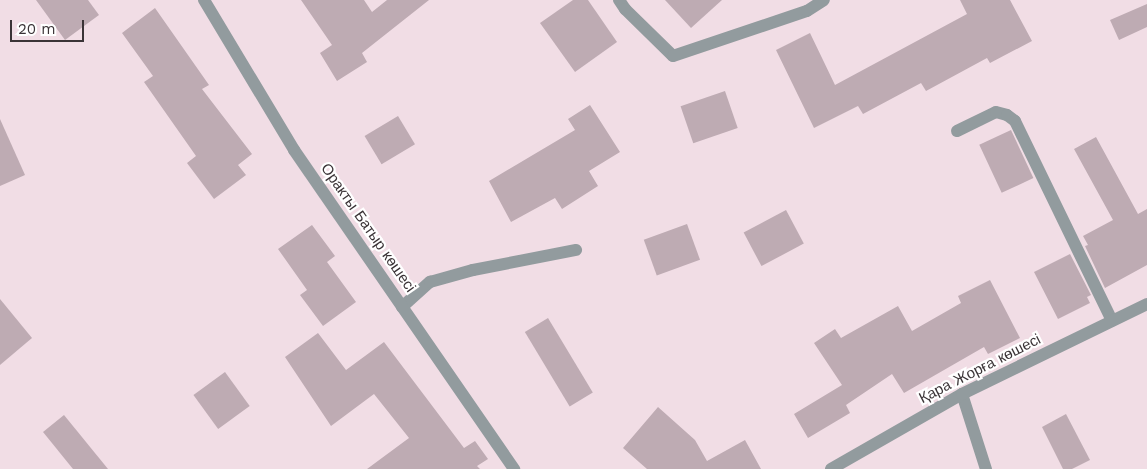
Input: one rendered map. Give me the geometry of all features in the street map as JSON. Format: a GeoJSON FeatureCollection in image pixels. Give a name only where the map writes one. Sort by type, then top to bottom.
{"type":"FeatureCollection","features":[{"type":"Feature","properties":{"kind":"street","name":"Оракты Батыр көшесі"},"geometry":{"type":"LineString","coordinates":[[204,0],[294,150],[514,469]]}},
{"type":"Feature","properties":{"kind":"street"},"geometry":{"type":"LineString","coordinates":[[619,0],[625,9],[674,56],[807,11],[824,0]]}},
{"type":"Feature","properties":{"kind":"street"},"geometry":{"type":"LineString","coordinates":[[957,131],[996,112],[1007,115],[1015,121],[1112,321]]}},
{"type":"Feature","properties":{"kind":"street"},"geometry":{"type":"LineString","coordinates":[[402,307],[430,282],[473,270],[576,250]]}},
{"type":"Feature","properties":{"kind":"street","name":"Қара Жорға көшесі"},"geometry":{"type":"LineString","coordinates":[[831,469],[962,394],[1147,304]]}},
{"type":"Feature","properties":{"kind":"street"},"geometry":{"type":"LineString","coordinates":[[962,394],[986,469]]}},
{"type":"Feature","properties":{"kind":"building"},"geometry":{"type":"Polygon","coordinates":[[[36,0],[88,0],[99,15],[65,40],[36,0]]]}},
{"type":"Feature","properties":{"kind":"building"},"geometry":{"type":"Polygon","coordinates":[[[301,0],[364,0],[372,12],[387,0],[429,0],[362,53],[367,62],[337,81],[320,53],[332,45],[301,0]]]}},
{"type":"Feature","properties":{"kind":"building"},"geometry":{"type":"Polygon","coordinates":[[[573,0],[588,0],[617,42],[575,72],[540,23],[573,0]]]}},
{"type":"Feature","properties":{"kind":"building"},"geometry":{"type":"Polygon","coordinates":[[[665,0],[722,0],[691,28],[665,0]]]}},
{"type":"Feature","properties":{"kind":"building"},"geometry":{"type":"Polygon","coordinates":[[[960,0],[1010,0],[1032,41],[990,63],[987,58],[926,91],[921,83],[863,114],[858,106],[814,128],[776,50],[810,33],[835,85],[967,14],[960,0]]]}},
{"type":"Feature","properties":{"kind":"building"},"geometry":{"type":"Polygon","coordinates":[[[1147,4],[1147,27],[1119,40],[1110,20],[1147,4]]]}},
{"type":"Feature","properties":{"kind":"building"},"geometry":{"type":"Polygon","coordinates":[[[155,8],[209,85],[202,89],[252,154],[238,165],[246,175],[214,199],[187,163],[196,156],[144,82],[153,76],[122,33],[155,8]]]}},
{"type":"Feature","properties":{"kind":"building"},"geometry":{"type":"Polygon","coordinates":[[[725,91],[738,128],[693,143],[681,106],[725,91]]]}},
{"type":"Feature","properties":{"kind":"building"},"geometry":{"type":"Polygon","coordinates":[[[590,105],[620,152],[589,171],[598,186],[562,209],[555,198],[511,222],[489,181],[575,130],[568,119],[590,105]]]}},
{"type":"Feature","properties":{"kind":"building"},"geometry":{"type":"Polygon","coordinates":[[[398,116],[415,144],[382,164],[365,136],[398,116]]]}},
{"type":"Feature","properties":{"kind":"building"},"geometry":{"type":"Polygon","coordinates":[[[0,119],[25,175],[0,186],[0,119]]]}},
{"type":"Feature","properties":{"kind":"building"},"geometry":{"type":"Polygon","coordinates":[[[1011,130],[1033,178],[1002,193],[979,145],[1011,130]]]}},
{"type":"Feature","properties":{"kind":"building"},"geometry":{"type":"Polygon","coordinates":[[[1096,137],[1138,214],[1147,209],[1147,265],[1105,288],[1085,246],[1088,245],[1083,236],[1113,220],[1074,149],[1096,137]]]}},
{"type":"Feature","properties":{"kind":"building"},"geometry":{"type":"Polygon","coordinates":[[[786,210],[804,244],[761,266],[744,233],[786,210]]]}},
{"type":"Feature","properties":{"kind":"building"},"geometry":{"type":"Polygon","coordinates":[[[687,224],[700,260],[657,275],[644,240],[687,224]]]}},
{"type":"Feature","properties":{"kind":"building"},"geometry":{"type":"Polygon","coordinates":[[[312,225],[335,256],[327,262],[356,302],[323,326],[300,295],[307,290],[278,249],[312,225]]]}},
{"type":"Feature","properties":{"kind":"building"},"geometry":{"type":"Polygon","coordinates":[[[1070,254],[1091,295],[1087,297],[1090,303],[1058,319],[1034,272],[1070,254]]]}},
{"type":"Feature","properties":{"kind":"building"},"geometry":{"type":"Polygon","coordinates":[[[990,280],[1020,338],[988,354],[984,347],[904,393],[892,374],[846,405],[850,413],[808,438],[794,414],[842,385],[814,343],[835,329],[841,338],[898,306],[912,331],[961,303],[958,296],[990,280]]]}},
{"type":"Feature","properties":{"kind":"building"},"geometry":{"type":"Polygon","coordinates":[[[0,299],[32,338],[0,365],[0,299]]]}},
{"type":"Feature","properties":{"kind":"building"},"geometry":{"type":"Polygon","coordinates":[[[548,318],[593,393],[570,406],[525,332],[548,318]]]}},
{"type":"Feature","properties":{"kind":"building"},"geometry":{"type":"Polygon","coordinates":[[[318,333],[346,370],[384,342],[464,448],[475,441],[488,459],[477,466],[480,469],[367,469],[409,438],[374,394],[331,426],[285,357],[318,333]]]}},
{"type":"Feature","properties":{"kind":"building"},"geometry":{"type":"Polygon","coordinates":[[[225,372],[250,406],[218,429],[193,395],[225,372]]]}},
{"type":"Feature","properties":{"kind":"building"},"geometry":{"type":"Polygon","coordinates":[[[658,407],[695,440],[707,461],[745,440],[761,469],[647,469],[623,448],[658,407]]]}},
{"type":"Feature","properties":{"kind":"building"},"geometry":{"type":"Polygon","coordinates":[[[1066,414],[1090,460],[1072,469],[1063,469],[1042,427],[1066,414]]]}},
{"type":"Feature","properties":{"kind":"building"},"geometry":{"type":"Polygon","coordinates":[[[64,415],[108,469],[73,469],[43,432],[64,415]]]}}]}
